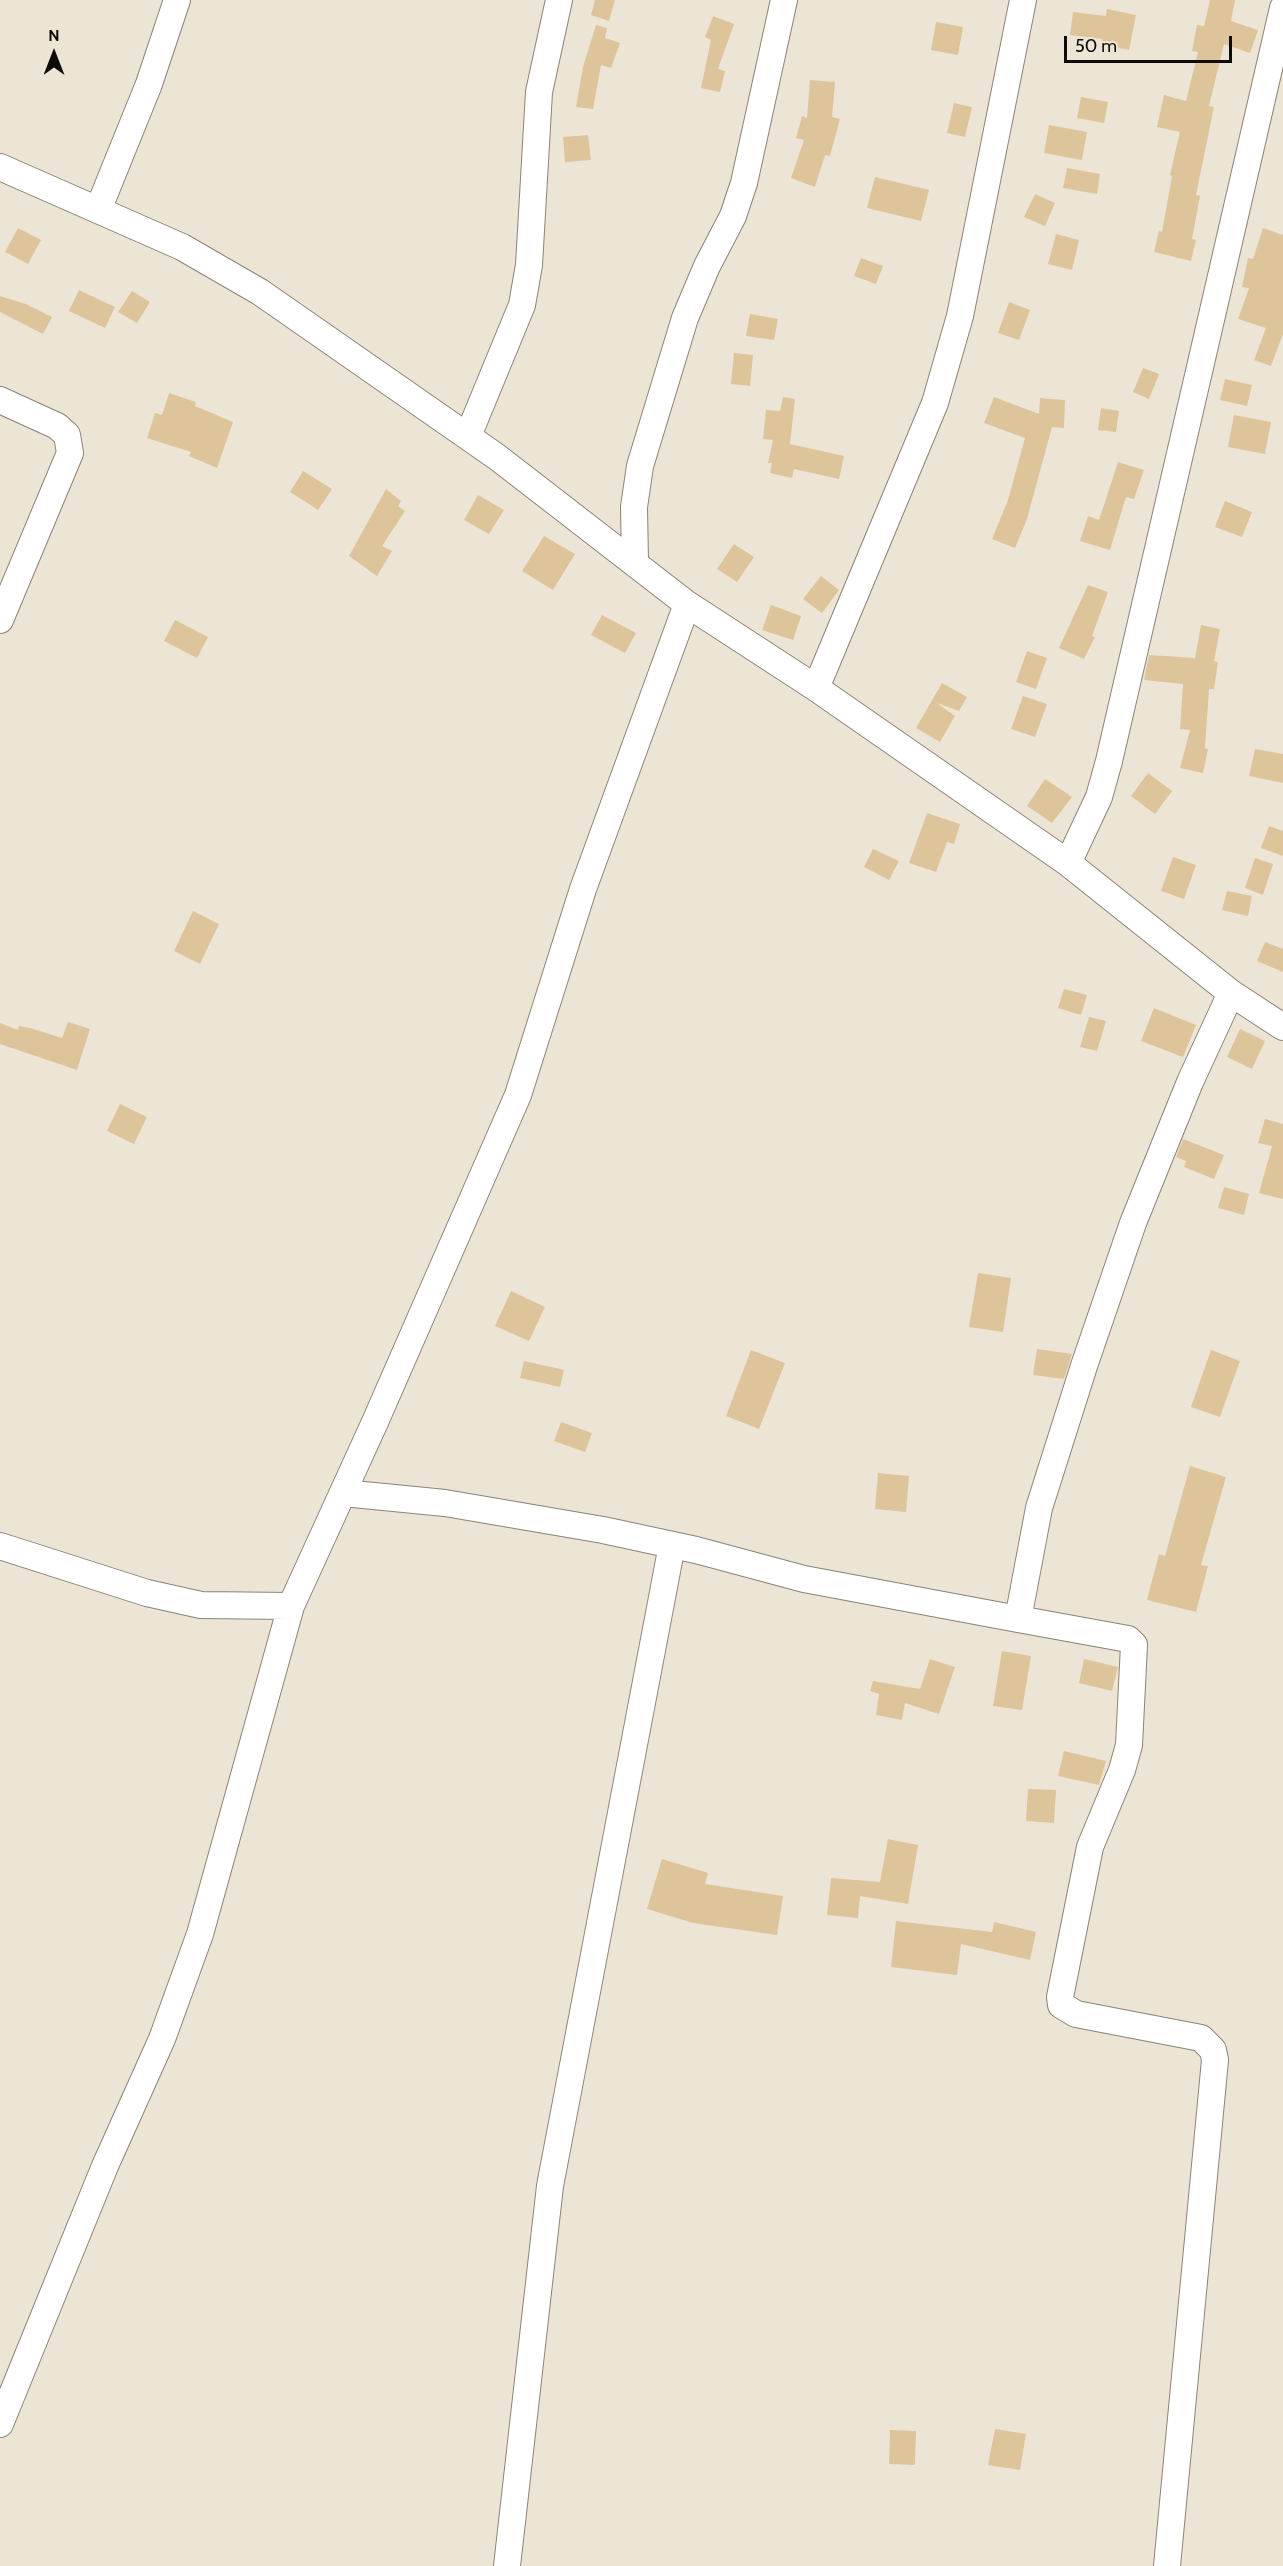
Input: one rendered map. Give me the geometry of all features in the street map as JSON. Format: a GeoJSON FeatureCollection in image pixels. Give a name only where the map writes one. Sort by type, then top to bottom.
{"type":"FeatureCollection","features":[{"type":"Feature","properties":{"kind":"street"},"geometry":{"type":"LineString","coordinates":[[98,210],[149,84],[177,0]]}},
{"type":"Feature","properties":{"kind":"street"},"geometry":{"type":"LineString","coordinates":[[468,436],[522,305],[529,265],[539,92],[559,0]]}},
{"type":"Feature","properties":{"kind":"street"},"geometry":{"type":"LineString","coordinates":[[635,562],[634,507],[640,466],[685,318],[707,266],[733,216],[744,183],[784,0]]}},
{"type":"Feature","properties":{"kind":"street"},"geometry":{"type":"LineString","coordinates":[[816,688],[935,403],[960,316],[1023,0]]}},
{"type":"Feature","properties":{"kind":"street"},"geometry":{"type":"LineString","coordinates":[[1068,863],[1099,797],[1109,762],[1283,8]]}},
{"type":"Feature","properties":{"kind":"street"},"geometry":{"type":"LineString","coordinates":[[0,167],[182,247],[227,271],[371,367],[468,436],[687,604],[816,688],[1068,863],[1231,993],[1283,1027]]}},
{"type":"Feature","properties":{"kind":"street"},"geometry":{"type":"LineString","coordinates":[[0,400],[57,426],[67,435],[70,453],[0,620]]}},
{"type":"Feature","properties":{"kind":"street"},"geometry":{"type":"LineString","coordinates":[[0,2424],[105,2166],[162,2039],[200,1934],[291,1605],[343,1493],[518,1095],[583,889],[687,604]]}},
{"type":"Feature","properties":{"kind":"street"},"geometry":{"type":"LineString","coordinates":[[1018,1619],[1039,1508],[1096,1333],[1138,1212],[1190,1082],[1231,993]]}},
{"type":"Feature","properties":{"kind":"street"},"geometry":{"type":"LineString","coordinates":[[343,1493],[445,1503],[592,1528],[672,1545],[804,1579],[1128,1639],[1134,1645],[1129,1745],[1122,1770],[1090,1847],[1062,1986],[1061,2006],[1076,2014],[1201,2038],[1213,2050],[1215,2060],[1167,2566]]}},
{"type":"Feature","properties":{"kind":"street"},"geometry":{"type":"LineString","coordinates":[[507,2566],[550,2186],[672,1545]]}},
{"type":"Feature","properties":{"kind":"street"},"geometry":{"type":"LineString","coordinates":[[0,1546],[147,1593],[201,1605],[291,1605]]}},
{"type":"Feature","properties":{"kind":"building"},"geometry":{"type":"Polygon","coordinates":[[[595,0],[615,0],[609,21],[591,15],[595,0]]]}},
{"type":"Feature","properties":{"kind":"building"},"geometry":{"type":"Polygon","coordinates":[[[1210,0],[1235,0],[1231,21],[1258,30],[1250,53],[1224,44],[1209,106],[1214,107],[1196,195],[1200,196],[1192,239],[1196,240],[1191,261],[1154,252],[1159,231],[1162,232],[1172,176],[1170,175],[1180,132],[1157,127],[1164,95],[1186,101],[1198,52],[1192,51],[1197,25],[1204,26],[1210,0]]]}},
{"type":"Feature","properties":{"kind":"building"},"geometry":{"type":"Polygon","coordinates":[[[1107,9],[1136,15],[1129,50],[1101,45],[1102,39],[1070,35],[1073,12],[1106,16],[1107,9]]]}},
{"type":"Feature","properties":{"kind":"building"},"geometry":{"type":"Polygon","coordinates":[[[713,16],[734,24],[718,69],[725,71],[720,92],[701,88],[711,40],[705,37],[713,16]]]}},
{"type":"Feature","properties":{"kind":"building"},"geometry":{"type":"Polygon","coordinates":[[[936,22],[963,27],[958,55],[931,50],[936,22]]]}},
{"type":"Feature","properties":{"kind":"building"},"geometry":{"type":"Polygon","coordinates":[[[596,25],[607,28],[605,38],[620,43],[611,68],[601,65],[593,109],[576,107],[583,67],[596,25]]]}},
{"type":"Feature","properties":{"kind":"building"},"geometry":{"type":"Polygon","coordinates":[[[810,80],[835,82],[832,117],[840,119],[830,156],[825,155],[815,187],[791,178],[804,140],[796,138],[802,116],[807,118],[810,80]]]}},
{"type":"Feature","properties":{"kind":"building"},"geometry":{"type":"Polygon","coordinates":[[[1081,97],[1108,102],[1104,123],[1077,118],[1081,97]]]}},
{"type":"Feature","properties":{"kind":"building"},"geometry":{"type":"Polygon","coordinates":[[[954,103],[972,107],[965,137],[947,133],[954,103]]]}},
{"type":"Feature","properties":{"kind":"building"},"geometry":{"type":"Polygon","coordinates":[[[1049,125],[1087,132],[1082,160],[1044,153],[1049,125]]]}},
{"type":"Feature","properties":{"kind":"building"},"geometry":{"type":"Polygon","coordinates":[[[588,135],[591,160],[565,162],[563,137],[588,135]]]}},
{"type":"Feature","properties":{"kind":"building"},"geometry":{"type":"Polygon","coordinates":[[[1067,168],[1100,174],[1097,194],[1063,188],[1067,168]]]}},
{"type":"Feature","properties":{"kind":"building"},"geometry":{"type":"Polygon","coordinates":[[[875,177],[929,190],[921,221],[867,208],[875,177]]]}},
{"type":"Feature","properties":{"kind":"building"},"geometry":{"type":"Polygon","coordinates":[[[1035,194],[1055,203],[1045,226],[1024,217],[1035,194]]]}},
{"type":"Feature","properties":{"kind":"building"},"geometry":{"type":"Polygon","coordinates":[[[18,228],[41,240],[28,264],[5,252],[18,228]]]}},
{"type":"Feature","properties":{"kind":"building"},"geometry":{"type":"Polygon","coordinates":[[[1263,228],[1283,235],[1283,334],[1271,366],[1254,360],[1266,328],[1238,319],[1249,288],[1242,287],[1248,258],[1253,259],[1263,228]]]}},
{"type":"Feature","properties":{"kind":"building"},"geometry":{"type":"Polygon","coordinates":[[[1056,234],[1079,240],[1072,270],[1048,264],[1056,234]]]}},
{"type":"Feature","properties":{"kind":"building"},"geometry":{"type":"Polygon","coordinates":[[[861,258],[883,266],[876,284],[854,276],[861,258]]]}},
{"type":"Feature","properties":{"kind":"building"},"geometry":{"type":"Polygon","coordinates":[[[79,290],[115,307],[105,328],[69,311],[79,290]]]}},
{"type":"Feature","properties":{"kind":"building"},"geometry":{"type":"Polygon","coordinates":[[[132,291],[150,302],[137,323],[118,312],[132,291]]]}},
{"type":"Feature","properties":{"kind":"building"},"geometry":{"type":"Polygon","coordinates":[[[0,296],[26,304],[52,317],[43,334],[0,312],[0,296]]]}},
{"type":"Feature","properties":{"kind":"building"},"geometry":{"type":"Polygon","coordinates":[[[1009,302],[1030,310],[1019,340],[998,333],[1009,302]]]}},
{"type":"Feature","properties":{"kind":"building"},"geometry":{"type":"Polygon","coordinates":[[[750,314],[778,319],[774,340],[746,336],[750,314]]]}},
{"type":"Feature","properties":{"kind":"building"},"geometry":{"type":"Polygon","coordinates":[[[734,353],[753,355],[750,386],[731,384],[734,353]]]}},
{"type":"Feature","properties":{"kind":"building"},"geometry":{"type":"Polygon","coordinates":[[[1143,368],[1159,374],[1149,399],[1133,392],[1143,368]]]}},
{"type":"Feature","properties":{"kind":"building"},"geometry":{"type":"Polygon","coordinates":[[[1225,379],[1252,385],[1247,406],[1220,400],[1225,379]]]}},
{"type":"Feature","properties":{"kind":"building"},"geometry":{"type":"Polygon","coordinates":[[[169,393],[196,402],[195,406],[233,422],[217,468],[189,456],[191,452],[147,438],[155,413],[162,415],[169,393]]]}},
{"type":"Feature","properties":{"kind":"building"},"geometry":{"type":"Polygon","coordinates":[[[783,397],[795,399],[790,444],[844,456],[839,479],[794,469],[792,478],[770,473],[772,463],[768,463],[773,440],[763,439],[766,410],[780,411],[783,397]]]}},
{"type":"Feature","properties":{"kind":"building"},"geometry":{"type":"Polygon","coordinates":[[[994,397],[1039,414],[1040,398],[1065,400],[1064,428],[1052,427],[1027,519],[1015,548],[992,539],[1008,500],[1025,438],[984,423],[994,397]]]}},
{"type":"Feature","properties":{"kind":"building"},"geometry":{"type":"Polygon","coordinates":[[[1101,408],[1119,411],[1116,432],[1098,430],[1101,408]]]}},
{"type":"Feature","properties":{"kind":"building"},"geometry":{"type":"Polygon","coordinates":[[[1234,415],[1271,422],[1265,454],[1228,447],[1234,415]]]}},
{"type":"Feature","properties":{"kind":"building"},"geometry":{"type":"Polygon","coordinates":[[[1118,462],[1144,470],[1134,499],[1126,497],[1110,550],[1080,541],[1088,516],[1099,520],[1118,462]]]}},
{"type":"Feature","properties":{"kind":"building"},"geometry":{"type":"Polygon","coordinates":[[[303,471],[332,489],[318,510],[290,492],[303,471]]]}},
{"type":"Feature","properties":{"kind":"building"},"geometry":{"type":"Polygon","coordinates":[[[386,489],[401,501],[398,506],[405,511],[382,546],[392,551],[377,576],[349,556],[386,489]]]}},
{"type":"Feature","properties":{"kind":"building"},"geometry":{"type":"Polygon","coordinates":[[[478,495],[504,510],[489,534],[464,520],[478,495]]]}},
{"type":"Feature","properties":{"kind":"building"},"geometry":{"type":"Polygon","coordinates":[[[1225,501],[1252,512],[1242,537],[1215,527],[1225,501]]]}},
{"type":"Feature","properties":{"kind":"building"},"geometry":{"type":"Polygon","coordinates":[[[544,536],[575,554],[553,590],[522,571],[544,536]]]}},
{"type":"Feature","properties":{"kind":"building"},"geometry":{"type":"Polygon","coordinates":[[[734,544],[754,557],[737,582],[717,569],[734,544]]]}},
{"type":"Feature","properties":{"kind":"building"},"geometry":{"type":"Polygon","coordinates":[[[821,576],[839,590],[822,613],[803,599],[821,576]]]}},
{"type":"Feature","properties":{"kind":"building"},"geometry":{"type":"Polygon","coordinates":[[[1088,585],[1108,592],[1092,636],[1095,637],[1084,659],[1059,648],[1088,585]]]}},
{"type":"Feature","properties":{"kind":"building"},"geometry":{"type":"Polygon","coordinates":[[[771,605],[801,616],[793,640],[762,630],[771,605]]]}},
{"type":"Feature","properties":{"kind":"building"},"geometry":{"type":"Polygon","coordinates":[[[602,615],[636,633],[625,653],[591,635],[602,615]]]}},
{"type":"Feature","properties":{"kind":"building"},"geometry":{"type":"Polygon","coordinates":[[[175,620],[208,637],[197,658],[164,641],[175,620]]]}},
{"type":"Feature","properties":{"kind":"building"},"geometry":{"type":"Polygon","coordinates":[[[1201,625],[1220,629],[1214,661],[1218,662],[1214,689],[1209,689],[1205,748],[1208,749],[1203,773],[1180,768],[1190,730],[1180,729],[1183,684],[1144,680],[1149,655],[1195,658],[1201,625]]]}},
{"type":"Feature","properties":{"kind":"building"},"geometry":{"type":"Polygon","coordinates":[[[1027,651],[1047,658],[1036,689],[1016,682],[1027,651]]]}},
{"type":"Feature","properties":{"kind":"building"},"geometry":{"type":"Polygon","coordinates":[[[942,683],[967,697],[959,711],[937,703],[955,716],[940,742],[916,728],[942,683]]]}},
{"type":"Feature","properties":{"kind":"building"},"geometry":{"type":"Polygon","coordinates":[[[1023,696],[1047,704],[1035,737],[1011,729],[1023,696]]]}},
{"type":"Feature","properties":{"kind":"building"},"geometry":{"type":"Polygon","coordinates":[[[1255,749],[1283,754],[1283,783],[1249,776],[1255,749]]]}},
{"type":"Feature","properties":{"kind":"building"},"geometry":{"type":"Polygon","coordinates":[[[1148,773],[1172,791],[1155,814],[1131,796],[1148,773]]]}},
{"type":"Feature","properties":{"kind":"building"},"geometry":{"type":"Polygon","coordinates":[[[1045,779],[1072,797],[1052,823],[1027,806],[1045,779]]]}},
{"type":"Feature","properties":{"kind":"building"},"geometry":{"type":"Polygon","coordinates":[[[927,813],[960,824],[954,844],[947,842],[936,872],[909,863],[927,813]]]}},
{"type":"Feature","properties":{"kind":"building"},"geometry":{"type":"Polygon","coordinates":[[[1269,826],[1283,831],[1283,856],[1261,848],[1269,826]]]}},
{"type":"Feature","properties":{"kind":"building"},"geometry":{"type":"Polygon","coordinates":[[[873,849],[899,861],[889,880],[864,867],[873,849]]]}},
{"type":"Feature","properties":{"kind":"building"},"geometry":{"type":"Polygon","coordinates":[[[1173,857],[1196,865],[1184,899],[1161,891],[1173,857]]]}},
{"type":"Feature","properties":{"kind":"building"},"geometry":{"type":"Polygon","coordinates":[[[1255,858],[1273,864],[1263,895],[1245,888],[1255,858]]]}},
{"type":"Feature","properties":{"kind":"building"},"geometry":{"type":"Polygon","coordinates":[[[1227,891],[1252,896],[1248,916],[1222,910],[1227,891]]]}},
{"type":"Feature","properties":{"kind":"building"},"geometry":{"type":"Polygon","coordinates":[[[193,911],[219,924],[200,964],[174,951],[193,911]]]}},
{"type":"Feature","properties":{"kind":"building"},"geometry":{"type":"Polygon","coordinates":[[[1265,942],[1283,949],[1283,972],[1257,961],[1265,942]]]}},
{"type":"Feature","properties":{"kind":"building"},"geometry":{"type":"Polygon","coordinates":[[[1064,989],[1087,995],[1081,1015],[1058,1008],[1064,989]]]}},
{"type":"Feature","properties":{"kind":"building"},"geometry":{"type":"Polygon","coordinates":[[[1154,1008],[1196,1025],[1183,1057],[1141,1041],[1154,1008]]]}},
{"type":"Feature","properties":{"kind":"building"},"geometry":{"type":"Polygon","coordinates":[[[1089,1017],[1106,1021],[1097,1051],[1080,1047],[1089,1017]]]}},
{"type":"Feature","properties":{"kind":"building"},"geometry":{"type":"Polygon","coordinates":[[[68,1022],[90,1029],[77,1070],[0,1044],[0,1023],[18,1030],[19,1026],[30,1028],[62,1038],[68,1022]]]}},
{"type":"Feature","properties":{"kind":"building"},"geometry":{"type":"Polygon","coordinates":[[[1240,1029],[1265,1041],[1252,1069],[1227,1057],[1240,1029]]]}},
{"type":"Feature","properties":{"kind":"building"},"geometry":{"type":"Polygon","coordinates":[[[120,1104],[147,1117],[134,1144],[107,1131],[120,1104]]]}},
{"type":"Feature","properties":{"kind":"building"},"geometry":{"type":"Polygon","coordinates":[[[1265,1119],[1283,1124],[1283,1199],[1259,1193],[1272,1146],[1258,1143],[1265,1119]]]}},
{"type":"Feature","properties":{"kind":"building"},"geometry":{"type":"Polygon","coordinates":[[[1183,1139],[1224,1155],[1214,1179],[1184,1167],[1186,1161],[1176,1157],[1183,1139]]]}},
{"type":"Feature","properties":{"kind":"building"},"geometry":{"type":"Polygon","coordinates":[[[1224,1187],[1249,1194],[1244,1215],[1218,1208],[1224,1187]]]}},
{"type":"Feature","properties":{"kind":"building"},"geometry":{"type":"Polygon","coordinates":[[[978,1273],[1011,1278],[1003,1332],[969,1327],[978,1273]]]}},
{"type":"Feature","properties":{"kind":"building"},"geometry":{"type":"Polygon","coordinates":[[[511,1291],[545,1307],[529,1341],[495,1326],[511,1291]]]}},
{"type":"Feature","properties":{"kind":"building"},"geometry":{"type":"Polygon","coordinates":[[[1037,1349],[1072,1354],[1064,1379],[1033,1375],[1037,1349]]]}},
{"type":"Feature","properties":{"kind":"building"},"geometry":{"type":"Polygon","coordinates":[[[751,1350],[785,1363],[759,1429],[726,1416],[751,1350]]]}},
{"type":"Feature","properties":{"kind":"building"},"geometry":{"type":"Polygon","coordinates":[[[1211,1350],[1240,1361],[1220,1417],[1191,1407],[1211,1350]]]}},
{"type":"Feature","properties":{"kind":"building"},"geometry":{"type":"Polygon","coordinates":[[[524,1361],[564,1370],[560,1387],[520,1378],[524,1361]]]}},
{"type":"Feature","properties":{"kind":"building"},"geometry":{"type":"Polygon","coordinates":[[[561,1422],[592,1433],[585,1452],[554,1441],[561,1422]]]}},
{"type":"Feature","properties":{"kind":"building"},"geometry":{"type":"Polygon","coordinates":[[[1190,1466],[1226,1477],[1201,1565],[1208,1566],[1196,1612],[1147,1600],[1159,1554],[1165,1556],[1190,1466]]]}},
{"type":"Feature","properties":{"kind":"building"},"geometry":{"type":"Polygon","coordinates":[[[878,1473],[909,1476],[906,1512],[875,1509],[878,1473]]]}},
{"type":"Feature","properties":{"kind":"building"},"geometry":{"type":"Polygon","coordinates":[[[1002,1651],[1031,1656],[1022,1710],[993,1706],[1002,1651]]]}},
{"type":"Feature","properties":{"kind":"building"},"geometry":{"type":"Polygon","coordinates":[[[930,1659],[955,1667],[939,1714],[905,1703],[902,1720],[876,1715],[879,1694],[870,1691],[873,1681],[920,1689],[930,1659]]]}},
{"type":"Feature","properties":{"kind":"building"},"geometry":{"type":"Polygon","coordinates":[[[1084,1659],[1118,1667],[1112,1691],[1079,1683],[1084,1659]]]}},
{"type":"Feature","properties":{"kind":"building"},"geometry":{"type":"Polygon","coordinates":[[[1064,1751],[1106,1761],[1099,1785],[1058,1776],[1064,1751]]]}},
{"type":"Feature","properties":{"kind":"building"},"geometry":{"type":"Polygon","coordinates":[[[1028,1789],[1056,1790],[1054,1823],[1026,1821],[1028,1789]]]}},
{"type":"Feature","properties":{"kind":"building"},"geometry":{"type":"Polygon","coordinates":[[[888,1839],[918,1845],[908,1904],[860,1896],[858,1918],[827,1915],[831,1878],[880,1882],[888,1839]]]}},
{"type":"Feature","properties":{"kind":"building"},"geometry":{"type":"Polygon","coordinates":[[[662,1859],[708,1873],[705,1884],[783,1896],[777,1935],[693,1923],[647,1909],[662,1859]]]}},
{"type":"Feature","properties":{"kind":"building"},"geometry":{"type":"Polygon","coordinates":[[[896,1921],[992,1932],[994,1922],[1036,1932],[1030,1960],[961,1944],[957,1975],[891,1967],[896,1921]]]}},
{"type":"Feature","properties":{"kind":"building"},"geometry":{"type":"Polygon","coordinates":[[[995,2429],[1026,2434],[1020,2470],[988,2465],[995,2429]]]}},
{"type":"Feature","properties":{"kind":"building"},"geometry":{"type":"Polygon","coordinates":[[[890,2430],[916,2431],[915,2465],[889,2464],[890,2430]]]}}]}
